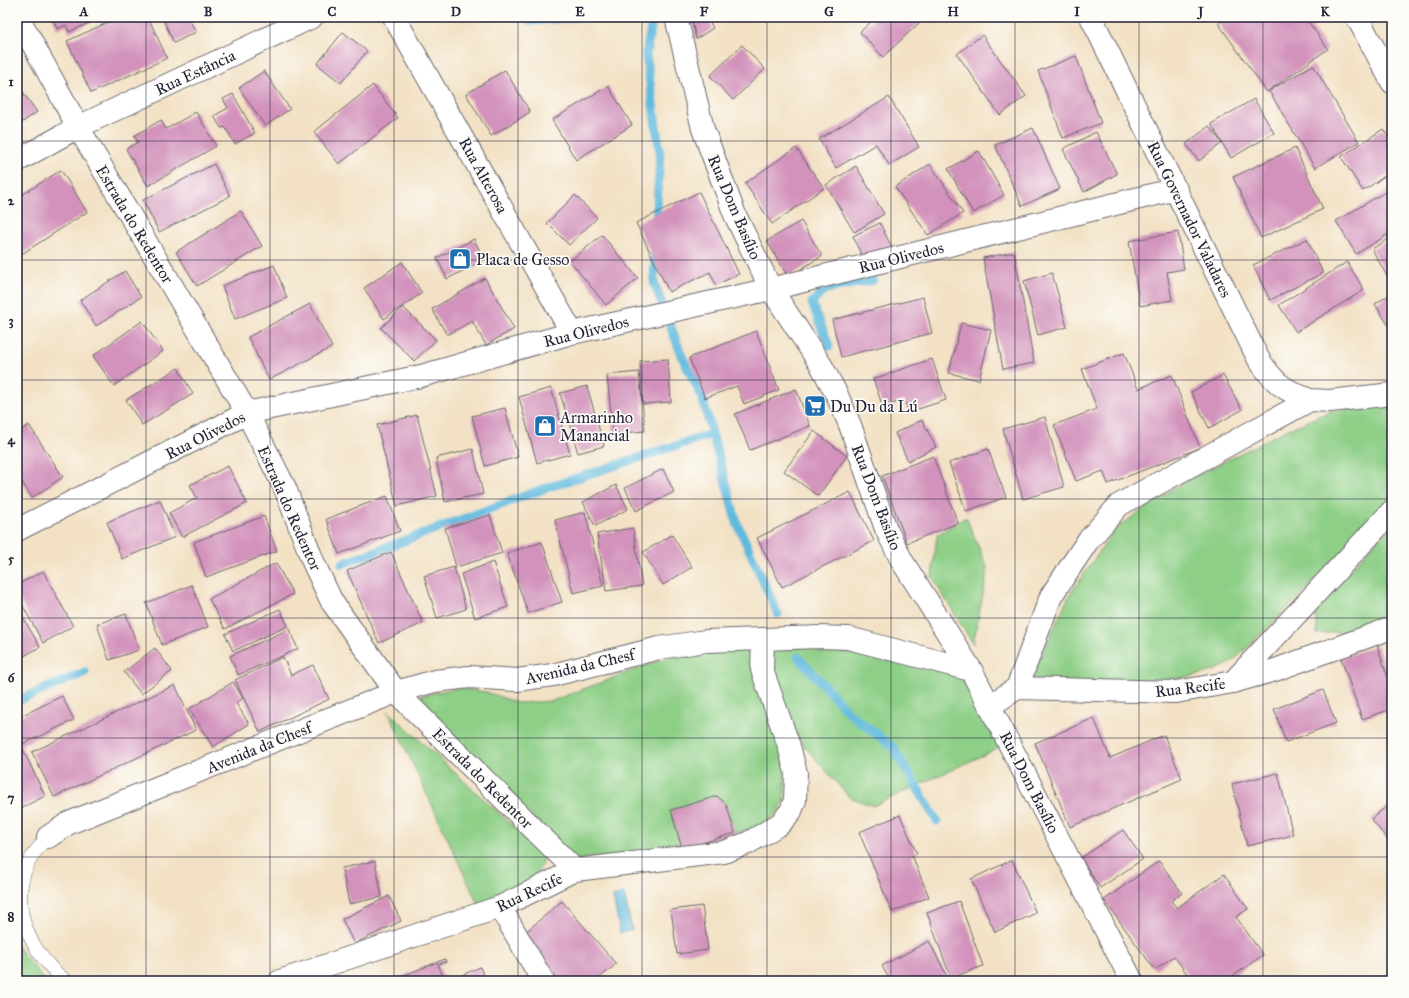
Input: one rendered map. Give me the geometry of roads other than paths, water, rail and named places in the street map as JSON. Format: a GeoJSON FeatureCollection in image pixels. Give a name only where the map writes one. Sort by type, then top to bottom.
{"type":"FeatureCollection","features":[{"type":"Feature","properties":{"kind":"street","name":"Estrada do Redentor"},"geometry":{"type":"LineString","coordinates":[[18,17],[78,127],[247,412],[285,488],[314,564],[332,602],[396,692],[575,870]]}},
{"type":"Feature","properties":{"kind":"street","name":"Rua Estância"},"geometry":{"type":"LineString","coordinates":[[17,160],[78,127],[312,17]]}},
{"type":"Feature","properties":{"kind":"street","name":"Rua Alterosa"},"geometry":{"type":"LineString","coordinates":[[394,17],[572,333]]}},
{"type":"Feature","properties":{"kind":"street","name":"Rua Dom Basílio"},"geometry":{"type":"LineString","coordinates":[[676,17],[703,129],[735,215],[771,289],[821,365],[837,395],[850,425],[886,528],[902,561],[971,670],[1132,981]]}},
{"type":"Feature","properties":{"kind":"street","name":"Rua Governador Valadares"},"geometry":{"type":"LineString","coordinates":[[1091,17],[1258,358],[1277,384],[1290,392],[1310,400]]}},
{"type":"Feature","properties":{"kind":"street"},"geometry":{"type":"LineString","coordinates":[[1357,17],[1392,82]]}},
{"type":"Feature","properties":{"kind":"street","name":"Rua Olivedos"},"geometry":{"type":"LineString","coordinates":[[17,530],[247,412],[421,376],[572,333],[771,289],[1176,189]]}},
{"type":"Feature","properties":{"kind":"street"},"geometry":{"type":"LineString","coordinates":[[990,706],[1018,688],[1051,596],[1087,542],[1119,505],[1310,400],[1330,401],[1392,394]]}},
{"type":"Feature","properties":{"kind":"street"},"geometry":{"type":"LineString","coordinates":[[1233,682],[1392,511]]}},
{"type":"Feature","properties":{"kind":"street","name":"Rua Recife"},"geometry":{"type":"LineString","coordinates":[[1018,688],[1176,692],[1233,682],[1275,670],[1386,630]]}},
{"type":"Feature","properties":{"kind":"street","name":"Avenida da Chesf"},"geometry":{"type":"LineString","coordinates":[[48,837],[69,823],[396,692],[435,681],[469,677],[517,680],[546,677],[659,648],[706,642],[819,637],[848,638],[971,670]]}},
{"type":"Feature","properties":{"kind":"street","name":"Rua Recife"},"geometry":{"type":"LineString","coordinates":[[280,981],[500,907],[575,870],[694,857],[724,852],[748,843],[780,824],[791,811],[795,800],[796,773],[789,746],[762,670],[763,639]]}},
{"type":"Feature","properties":{"kind":"street"},"geometry":{"type":"LineString","coordinates":[[500,907],[542,981]]}},
{"type":"Feature","properties":{"kind":"lane"},"geometry":{"type":"LineString","coordinates":[[48,837],[36,849],[28,864],[23,882],[20,909],[27,935],[52,970],[66,981]]}},
{"type":"Feature","properties":{"kind":"water"},"geometry":{"type":"Polygon","coordinates":[[[624,894],[632,930],[620,933],[613,897],[624,894]]]}},
{"type":"Feature","properties":{"kind":"waterway"},"geometry":{"type":"LineString","coordinates":[[530,21],[577,17]]}},
{"type":"Feature","properties":{"kind":"waterway"},"geometry":{"type":"LineString","coordinates":[[653,17],[646,54],[660,154],[656,224]]}},
{"type":"Feature","properties":{"kind":"waterway"},"geometry":{"type":"LineString","coordinates":[[655,251],[654,283],[684,361],[702,397],[737,523],[778,614]]}},
{"type":"Feature","properties":{"kind":"waterway"},"geometry":{"type":"LineString","coordinates":[[829,346],[812,303],[825,289],[873,280]]}},
{"type":"Feature","properties":{"kind":"waterway"},"geometry":{"type":"LineString","coordinates":[[342,564],[543,489],[712,434]]}},
{"type":"Feature","properties":{"kind":"waterway"},"geometry":{"type":"LineString","coordinates":[[798,657],[849,713],[893,747],[937,821]]}},
{"type":"Feature","properties":{"kind":"waterway"},"geometry":{"type":"LineString","coordinates":[[17,701],[85,672]]}},
{"type":"Feature","properties":{"kind":"place","name":"Placa de Gesso"},"geometry":{"type":"Point","coordinates":[460,259]}},
{"type":"Feature","properties":{"kind":"place","name":"Du Du da Lú"},"geometry":{"type":"Point","coordinates":[815,406]}},
{"type":"Feature","properties":{"kind":"place","name":"Armarinho Manancial"},"geometry":{"type":"Point","coordinates":[545,426]}}]}
